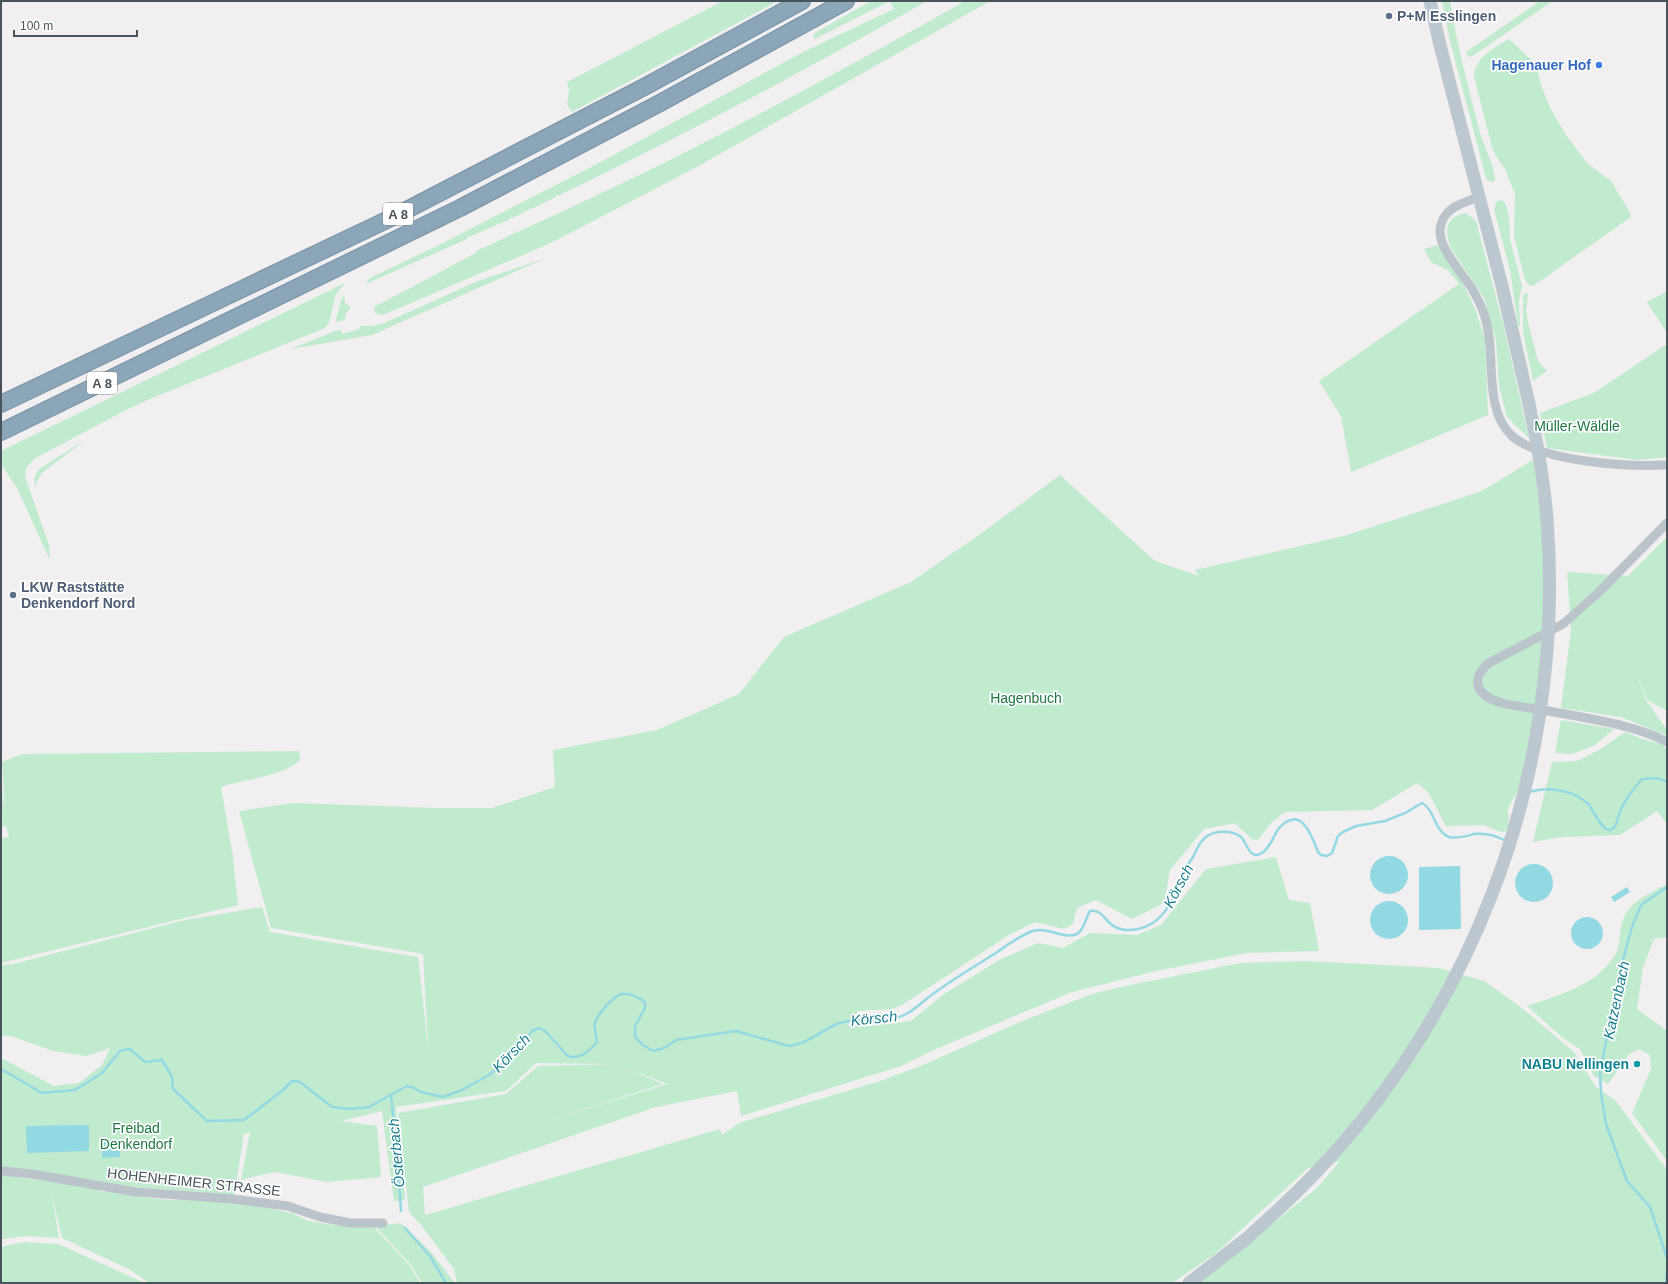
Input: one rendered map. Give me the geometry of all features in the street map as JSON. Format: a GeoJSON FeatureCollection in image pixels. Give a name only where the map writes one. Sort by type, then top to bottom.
{"type":"FeatureCollection","features":[{"type":"Feature","properties":{"kind":"highway","name":"A 8"},"geometry":{"type":"LineString","coordinates":[[1,404],[407,210],[646,86],[802,1]]}},
{"type":"Feature","properties":{"kind":"highway","name":"A 8"},"geometry":{"type":"LineString","coordinates":[[1,432],[460,208],[660,103],[846,1]]}},
{"type":"Feature","properties":{"kind":"highway"},"geometry":{"type":"LineString","coordinates":[[1,437],[35,416]]}},
{"type":"Feature","properties":{"kind":"main road"},"geometry":{"type":"LineString","coordinates":[[1189,1283],[1246,1239],[1324,1165],[1366,1116],[1395,1077],[1426,1029],[1463,962],[1483,919],[1503,866],[1519,814],[1540,720],[1547,655],[1550,584],[1547,520],[1540,460],[1532,414],[1503,291],[1430,1]]}},
{"type":"Feature","properties":{"kind":"street"},"geometry":{"type":"LineString","coordinates":[[1479,197],[1459,204],[1450,210],[1441,223],[1441,238],[1444,247],[1472,289],[1485,317],[1491,344],[1495,406],[1505,428],[1515,438],[1528,447],[1550,455],[1604,463],[1667,465]]}},
{"type":"Feature","properties":{"kind":"street"},"geometry":{"type":"LineString","coordinates":[[1667,523],[1598,593],[1569,619],[1542,636],[1489,663],[1482,669],[1478,677],[1477,684],[1480,691],[1496,701],[1626,726],[1643,731],[1667,742]]}},
{"type":"Feature","properties":{"kind":"street","name":"HOHENHEIMER STRASSE"},"geometry":{"type":"LineString","coordinates":[[1,1171],[32,1174],[136,1192],[232,1199],[288,1206],[320,1217],[350,1223],[383,1223]]}},
{"type":"Feature","properties":{"kind":"green space"},"geometry":{"type":"Polygon","coordinates":[[[723,1],[778,1],[572,112],[567,105],[569,90],[567,82],[723,1]]]}},
{"type":"Feature","properties":{"kind":"green space"},"geometry":{"type":"Polygon","coordinates":[[[871,1],[890,1],[815,39],[813,34],[871,1]]]}},
{"type":"Feature","properties":{"kind":"green space"},"geometry":{"type":"Polygon","coordinates":[[[890,1],[927,1],[790,77],[652,150],[558,196],[556,195],[556,197],[512,218],[511,216],[510,219],[469,237],[468,236],[467,239],[366,284],[370,278],[437,246],[597,164],[805,51],[894,9],[890,1]]]}},
{"type":"Feature","properties":{"kind":"green space"},"geometry":{"type":"Polygon","coordinates":[[[965,1],[990,1],[695,168],[551,243],[383,315],[375,313],[374,307],[476,253],[476,251],[622,184],[745,122],[965,1]]]}},
{"type":"Feature","properties":{"kind":"green space"},"geometry":{"type":"Polygon","coordinates":[[[1442,1],[1450,1],[1460,51],[1480,133],[1495,175],[1495,180],[1492,182],[1488,181],[1486,178],[1450,41],[1442,1]]]}},
{"type":"Feature","properties":{"kind":"green space"},"geometry":{"type":"Polygon","coordinates":[[[1540,1],[1553,1],[1471,57],[1467,56],[1466,52],[1540,1]]]}},
{"type":"Feature","properties":{"kind":"green space"},"geometry":{"type":"Polygon","coordinates":[[[1509,39],[1536,64],[1541,85],[1551,110],[1568,138],[1588,164],[1611,181],[1631,217],[1533,286],[1529,285],[1525,280],[1514,237],[1515,194],[1505,169],[1492,147],[1474,77],[1475,70],[1481,59],[1509,39]]]}},
{"type":"Feature","properties":{"kind":"green space"},"geometry":{"type":"Polygon","coordinates":[[[1501,200],[1505,202],[1509,218],[1510,239],[1522,286],[1519,301],[1520,326],[1518,326],[1510,270],[1494,209],[1496,202],[1501,200]]]}},
{"type":"Feature","properties":{"kind":"green space"},"geometry":{"type":"Polygon","coordinates":[[[1466,213],[1476,221],[1504,327],[1529,438],[1507,417],[1499,386],[1496,340],[1484,298],[1449,244],[1447,232],[1450,222],[1453,218],[1466,213]]]}},
{"type":"Feature","properties":{"kind":"green space"},"geometry":{"type":"Polygon","coordinates":[[[1438,245],[1461,279],[1475,309],[1485,339],[1488,415],[1351,472],[1341,416],[1319,381],[1459,284],[1449,271],[1431,262],[1424,249],[1438,245]]]}},
{"type":"Feature","properties":{"kind":"green space"},"geometry":{"type":"Polygon","coordinates":[[[546,258],[372,335],[291,349],[340,329],[343,334],[359,329],[360,326],[382,324],[478,281],[546,258]]]}},
{"type":"Feature","properties":{"kind":"green space"},"geometry":{"type":"Polygon","coordinates":[[[345,283],[336,294],[329,323],[325,328],[145,401],[34,459],[26,468],[25,477],[49,545],[49,558],[17,488],[1,464],[1,451],[345,283]]]}},
{"type":"Feature","properties":{"kind":"green space"},"geometry":{"type":"Polygon","coordinates":[[[1667,291],[1667,333],[1647,302],[1667,291]]]}},
{"type":"Feature","properties":{"kind":"green space"},"geometry":{"type":"Polygon","coordinates":[[[1526,293],[1528,294],[1526,310],[1528,322],[1538,361],[1547,371],[1533,381],[1523,331],[1523,295],[1526,293]]]}},
{"type":"Feature","properties":{"kind":"green space"},"geometry":{"type":"Polygon","coordinates":[[[344,295],[345,303],[351,307],[346,313],[345,320],[337,322],[336,320],[341,300],[344,295]]]}},
{"type":"Feature","properties":{"kind":"green space","name":"Müller-Wäldle"},"geometry":{"type":"Polygon","coordinates":[[[1667,344],[1667,457],[1637,460],[1547,448],[1540,413],[1594,393],[1667,344]]]}},
{"type":"Feature","properties":{"kind":"green space"},"geometry":{"type":"Polygon","coordinates":[[[88,438],[42,473],[36,483],[36,489],[34,479],[38,470],[88,438]]]}},
{"type":"Feature","properties":{"kind":"green space"},"geometry":{"type":"Polygon","coordinates":[[[1533,460],[1543,524],[1546,593],[1536,732],[1516,795],[1508,808],[1509,830],[1501,832],[1483,825],[1446,826],[1428,792],[1417,783],[1372,810],[1285,812],[1272,822],[1258,840],[1252,839],[1235,823],[1204,829],[1170,870],[1164,903],[1132,919],[1096,900],[1077,908],[1073,924],[1064,929],[1035,922],[1009,935],[902,1005],[892,1009],[858,1011],[847,1026],[872,1026],[911,1021],[944,994],[1001,959],[1038,943],[1063,948],[1090,933],[1137,935],[1161,925],[1206,869],[1276,857],[1289,900],[1310,903],[1319,951],[1246,953],[1156,971],[1072,992],[929,1052],[901,1066],[741,1116],[737,1091],[656,1107],[423,1187],[425,1215],[720,1129],[722,1135],[739,1123],[880,1081],[923,1065],[1025,1020],[1092,994],[1240,963],[1306,961],[1439,968],[1484,981],[1518,1005],[1574,1052],[1596,1087],[1616,1101],[1667,1170],[1667,1283],[1198,1283],[1317,1188],[1340,1161],[1308,1168],[1215,1254],[1172,1283],[457,1283],[454,1269],[422,1226],[409,1212],[398,1113],[506,1094],[538,1066],[610,1064],[536,1063],[506,1091],[396,1107],[405,1200],[394,1201],[382,1111],[341,1121],[377,1126],[381,1177],[328,1182],[274,1172],[241,1180],[250,1132],[244,1134],[234,1197],[200,1192],[144,1188],[1,1170],[1,1058],[54,1086],[79,1083],[102,1065],[110,1048],[86,1056],[53,1051],[14,1037],[1,1035],[1,965],[13,964],[185,920],[262,907],[270,932],[418,957],[428,1046],[423,954],[271,928],[239,811],[292,803],[437,808],[492,808],[555,787],[553,750],[657,730],[739,694],[784,637],[911,582],[986,530],[1060,475],[1155,561],[1199,576],[1195,570],[1344,536],[1482,491],[1533,460]],[[616,1064],[663,1084],[541,1123],[667,1084],[616,1064]]]}},
{"type":"Feature","properties":{"kind":"green space"},"geometry":{"type":"Polygon","coordinates":[[[1667,537],[1667,711],[1646,699],[1636,671],[1645,699],[1667,730],[1667,736],[1621,717],[1561,708],[1571,630],[1567,572],[1628,576],[1667,537]]]}},
{"type":"Feature","properties":{"kind":"green space"},"geometry":{"type":"Polygon","coordinates":[[[1561,720],[1614,729],[1595,745],[1572,754],[1555,753],[1561,720]]]}},
{"type":"Feature","properties":{"kind":"green space"},"geometry":{"type":"Polygon","coordinates":[[[1625,732],[1645,740],[1662,744],[1667,750],[1667,824],[1657,811],[1620,835],[1562,837],[1533,842],[1552,762],[1577,761],[1601,749],[1625,732]]]}},
{"type":"Feature","properties":{"kind":"green space"},"geometry":{"type":"Polygon","coordinates":[[[299,751],[300,760],[285,770],[221,787],[233,857],[238,905],[1,963],[1,838],[9,837],[6,826],[1,827],[1,782],[5,813],[2,762],[22,754],[299,751]]]}},
{"type":"Feature","properties":{"kind":"green space"},"geometry":{"type":"Polygon","coordinates":[[[1667,884],[1667,937],[1654,939],[1643,968],[1637,1009],[1667,1031],[1667,1161],[1632,1113],[1651,1069],[1650,1055],[1639,1049],[1629,1054],[1608,1084],[1594,1076],[1580,1049],[1563,1038],[1527,1006],[1574,989],[1585,983],[1605,968],[1618,949],[1623,920],[1626,913],[1641,898],[1667,884]]]}},
{"type":"Feature","properties":{"kind":"green space"},"geometry":{"type":"Polygon","coordinates":[[[1,1175],[94,1187],[104,1192],[110,1191],[139,1197],[170,1200],[205,1199],[251,1204],[292,1213],[308,1221],[340,1226],[373,1226],[410,1266],[420,1283],[149,1283],[129,1269],[62,1238],[52,1195],[59,1238],[26,1236],[3,1239],[1,1228],[1,1175]]]}},
{"type":"Feature","properties":{"kind":"green space"},"geometry":{"type":"Polygon","coordinates":[[[401,1223],[431,1252],[455,1283],[422,1283],[411,1265],[375,1226],[401,1223]]]}},
{"type":"Feature","properties":{"kind":"green space"},"geometry":{"type":"Polygon","coordinates":[[[24,1242],[58,1244],[145,1283],[1,1283],[1,1247],[24,1242]]]}},
{"type":"Feature","properties":{"kind":"water"},"geometry":{"type":"Polygon","coordinates":[[[1385,856],[1393,856],[1403,861],[1407,868],[1407,882],[1403,889],[1393,894],[1385,894],[1375,889],[1373,886],[1370,879],[1370,871],[1375,861],[1378,859],[1385,856]]]}},
{"type":"Feature","properties":{"kind":"water"},"geometry":{"type":"Polygon","coordinates":[[[1530,864],[1538,864],[1550,873],[1553,883],[1550,893],[1544,899],[1538,902],[1530,902],[1518,893],[1515,887],[1515,879],[1524,867],[1530,864]]]}},
{"type":"Feature","properties":{"kind":"water"},"geometry":{"type":"Polygon","coordinates":[[[1460,866],[1461,929],[1419,930],[1419,867],[1460,866]]]}},
{"type":"Feature","properties":{"kind":"water"},"geometry":{"type":"Polygon","coordinates":[[[1627,887],[1630,892],[1614,902],[1611,897],[1627,887]]]}},
{"type":"Feature","properties":{"kind":"water"},"geometry":{"type":"Polygon","coordinates":[[[1385,901],[1393,901],[1400,904],[1405,909],[1408,920],[1405,931],[1400,936],[1393,939],[1385,939],[1378,936],[1373,931],[1370,924],[1370,916],[1373,909],[1378,904],[1385,901]]]}},
{"type":"Feature","properties":{"kind":"water"},"geometry":{"type":"Polygon","coordinates":[[[1584,917],[1590,917],[1599,921],[1603,933],[1599,945],[1590,949],[1584,949],[1575,945],[1571,936],[1571,930],[1575,921],[1584,917]]]}},
{"type":"Feature","properties":{"kind":"water"},"geometry":{"type":"Polygon","coordinates":[[[89,1125],[89,1151],[27,1153],[26,1126],[89,1125]]]}},
{"type":"Feature","properties":{"kind":"water"},"geometry":{"type":"Polygon","coordinates":[[[102,1140],[120,1140],[120,1157],[102,1158],[102,1140]]]}},
{"type":"Feature","properties":{"kind":"waterway","name":"Körsch"},"geometry":{"type":"LineString","coordinates":[[1529,792],[1544,789],[1560,791],[1576,796],[1589,805],[1601,824],[1610,830],[1615,827],[1620,811],[1627,798],[1642,779],[1652,778],[1667,782]]}},
{"type":"Feature","properties":{"kind":"waterway","name":"Körsch"},"geometry":{"type":"LineString","coordinates":[[1,1069],[42,1093],[75,1090],[102,1073],[120,1051],[130,1049],[145,1062],[162,1060],[172,1077],[173,1089],[207,1121],[244,1120],[283,1090],[292,1081],[300,1082],[332,1107],[351,1109],[369,1107],[407,1086],[421,1092],[443,1097],[462,1090],[489,1075],[510,1058],[532,1031],[539,1028],[545,1031],[568,1056],[581,1056],[597,1042],[595,1033],[596,1019],[610,1002],[622,994],[635,996],[645,1002],[645,1008],[635,1026],[635,1037],[643,1045],[653,1051],[664,1048],[676,1040],[736,1031],[789,1046],[796,1045],[840,1023],[856,1020],[890,1019],[906,1014],[948,983],[1013,941],[1030,932],[1042,930],[1066,935],[1077,934],[1083,927],[1090,911],[1100,913],[1112,925],[1120,929],[1133,930],[1147,926],[1154,922],[1165,911],[1173,897],[1182,875],[1200,843],[1206,837],[1214,833],[1229,832],[1238,835],[1243,839],[1251,853],[1258,855],[1268,848],[1279,828],[1287,821],[1294,819],[1299,821],[1309,831],[1318,852],[1321,855],[1327,856],[1332,853],[1338,836],[1343,832],[1356,826],[1385,821],[1405,813],[1422,803],[1430,810],[1440,830],[1449,837],[1452,838],[1482,834],[1504,840]]}},
{"type":"Feature","properties":{"kind":"waterway","name":"Katzenbach"},"geometry":{"type":"LineString","coordinates":[[1667,887],[1641,905],[1632,927],[1621,967],[1600,1072],[1601,1093],[1606,1124],[1627,1181],[1650,1207],[1667,1258]]}},
{"type":"Feature","properties":{"kind":"waterway","name":"Österbach"},"geometry":{"type":"LineString","coordinates":[[391,1095],[401,1211]]}},
{"type":"Feature","properties":{"kind":"waterway","name":"Österbach"},"geometry":{"type":"LineString","coordinates":[[405,1228],[430,1256],[446,1283]]}},
{"type":"Feature","properties":{"kind":"waterway","name":"Katzenbach"},"geometry":{"type":"LineString","coordinates":[[1666,1283],[1667,1270]]}},
{"type":"Feature","properties":{"kind":"place","name":"P+M Esslingen"},"geometry":{"type":"Point","coordinates":[1389,16]}},
{"type":"Feature","properties":{"kind":"place","name":"Hagenauer Hof"},"geometry":{"type":"Point","coordinates":[1599,65]}},
{"type":"Feature","properties":{"kind":"place","name":"LKW Raststätte Denkendorf Nord"},"geometry":{"type":"Point","coordinates":[13,595]}},
{"type":"Feature","properties":{"kind":"place","name":"NABU Nellingen"},"geometry":{"type":"Point","coordinates":[1637,1064]}},
{"type":"Feature","properties":{"kind":"park label","name":"Hagenbuch"},"geometry":{"type":"Point","coordinates":[1026,698]}},
{"type":"Feature","properties":{"kind":"park label","name":"Freibad Denkendorf"},"geometry":{"type":"Point","coordinates":[136,1136]}}]}
